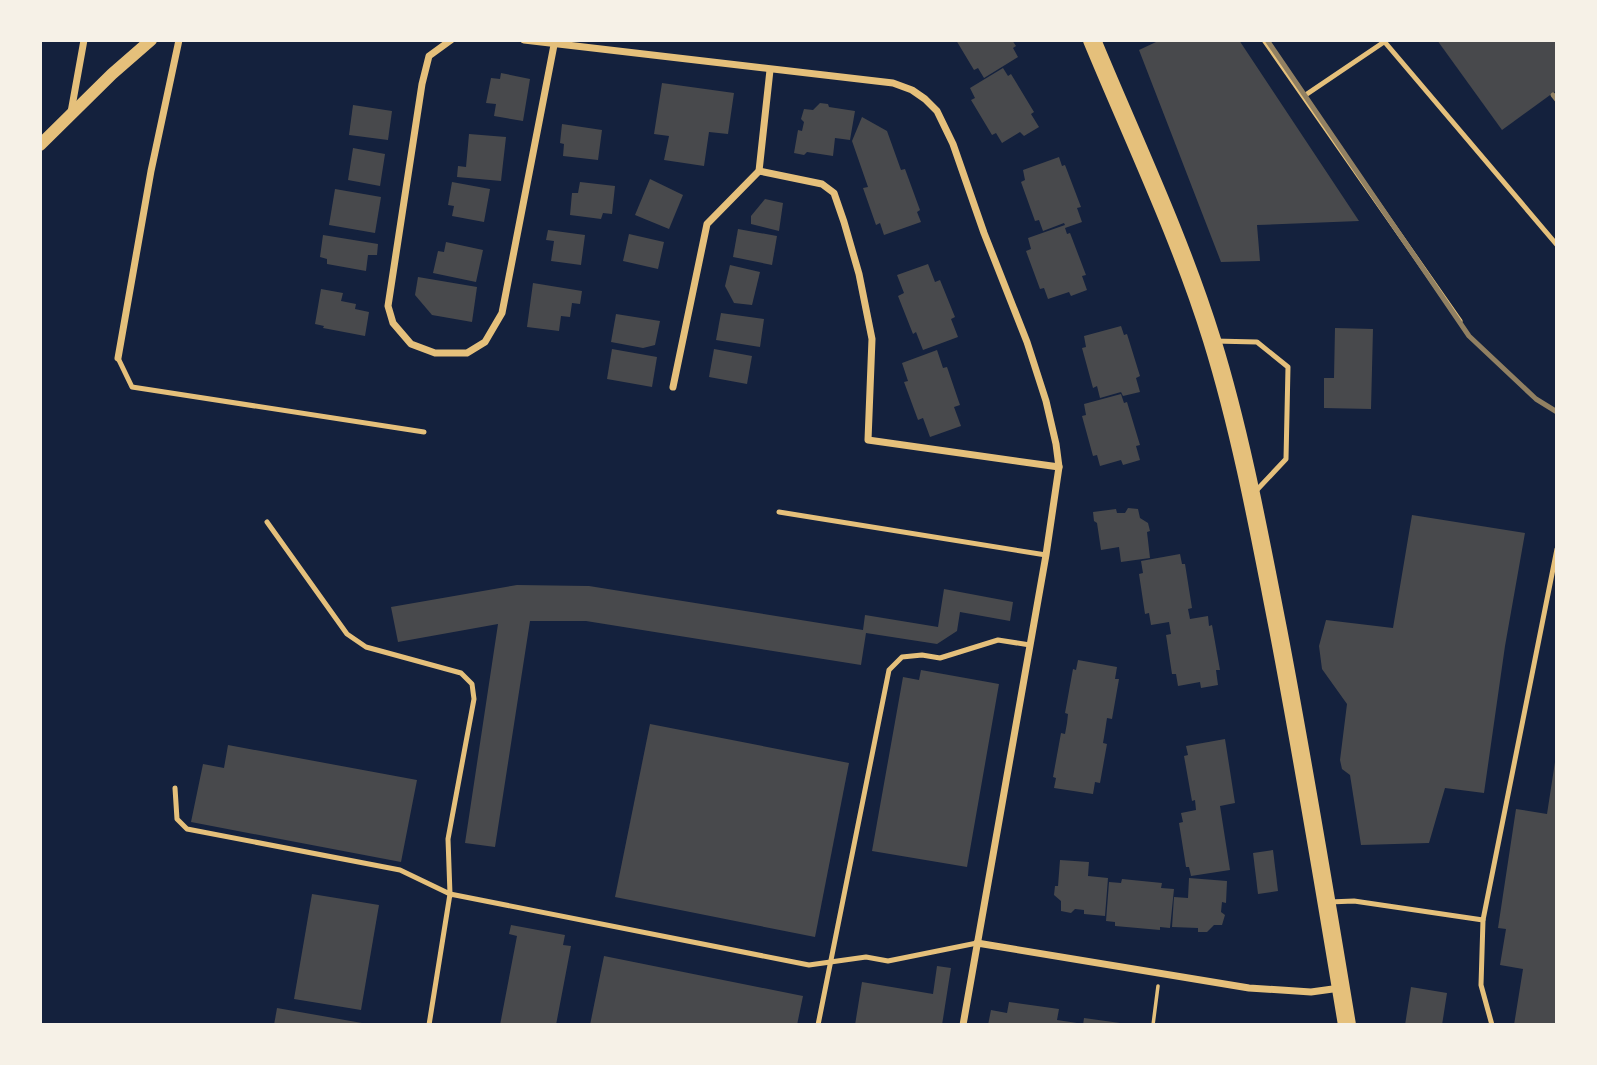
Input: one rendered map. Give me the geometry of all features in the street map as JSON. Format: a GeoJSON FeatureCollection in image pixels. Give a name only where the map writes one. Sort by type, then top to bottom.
{"type":"FeatureCollection","features":[{"type":"Feature","properties":{"kind":"main road"},"geometry":{"type":"LineString","coordinates":[[1092,40],[1150,175],[1195,290],[1212,341],[1252,495],[1293,711],[1347,1025]]}},
{"type":"Feature","properties":{"kind":"street"},"geometry":{"type":"LineString","coordinates":[[70,116],[84,40]]}},
{"type":"Feature","properties":{"kind":"street"},"geometry":{"type":"LineString","coordinates":[[40,145],[151,40]]}},
{"type":"Feature","properties":{"kind":"street"},"geometry":{"type":"LineString","coordinates":[[118,358],[151,171],[179,40]]}},
{"type":"Feature","properties":{"kind":"street"},"geometry":{"type":"LineString","coordinates":[[451,40],[429,56],[422,84],[388,306],[393,323],[411,344],[435,354],[467,354],[485,342],[502,313],[554,45]]}},
{"type":"Feature","properties":{"kind":"street"},"geometry":{"type":"LineString","coordinates":[[524,40],[893,83],[912,90],[925,99],[936,111],[953,144],[984,233],[1027,342],[1046,401],[1059,467],[1046,555],[963,1025]]}},
{"type":"Feature","properties":{"kind":"street"},"geometry":{"type":"LineString","coordinates":[[673,387],[707,224],[759,172],[769,70]]}},
{"type":"Feature","properties":{"kind":"street"},"geometry":{"type":"LineString","coordinates":[[759,172],[822,184],[834,193],[859,274],[872,339],[868,440],[1059,467]]}},
{"type":"Feature","properties":{"kind":"street"},"geometry":{"type":"LineString","coordinates":[[977,943],[1249,988],[1311,992],[1340,988]]}},
{"type":"Feature","properties":{"kind":"lane"},"geometry":{"type":"LineString","coordinates":[[1264,40],[1460,321]]}},
{"type":"Feature","properties":{"kind":"lane"},"geometry":{"type":"LineString","coordinates":[[1304,96],[1384,41],[1557,245]]}},
{"type":"Feature","properties":{"kind":"lane"},"geometry":{"type":"LineString","coordinates":[[1212,341],[1257,342],[1288,366],[1286,459],[1252,495]]}},
{"type":"Feature","properties":{"kind":"lane"},"geometry":{"type":"LineString","coordinates":[[118,358],[132,387],[424,432]]}},
{"type":"Feature","properties":{"kind":"lane"},"geometry":{"type":"LineString","coordinates":[[779,512],[1046,555]]}},
{"type":"Feature","properties":{"kind":"lane"},"geometry":{"type":"LineString","coordinates":[[267,522],[348,634],[366,647],[461,673],[472,684],[474,699],[448,839],[450,894],[429,1025]]}},
{"type":"Feature","properties":{"kind":"lane"},"geometry":{"type":"LineString","coordinates":[[1492,1025],[1481,985],[1483,920],[1557,550]]}},
{"type":"Feature","properties":{"kind":"lane"},"geometry":{"type":"LineString","coordinates":[[818,1025],[889,670],[902,657],[922,655],[940,658],[998,640],[1030,645]]}},
{"type":"Feature","properties":{"kind":"lane"},"geometry":{"type":"LineString","coordinates":[[175,788],[177,818],[187,829],[400,870],[450,894],[809,965],[866,957],[888,961],[977,943]]}},
{"type":"Feature","properties":{"kind":"lane"},"geometry":{"type":"LineString","coordinates":[[1326,902],[1354,901],[1483,920]]}},
{"type":"Feature","properties":{"kind":"path"},"geometry":{"type":"LineString","coordinates":[[1153,1025],[1159,974]]}},
{"type":"Feature","properties":{"kind":"building"},"geometry":{"type":"Polygon","coordinates":[[[956,40],[1012,40],[1018,57],[984,78],[978,68],[974,70],[956,40]]]}},
{"type":"Feature","properties":{"kind":"building"},"geometry":{"type":"Polygon","coordinates":[[[1157,40],[1239,40],[1359,221],[1257,225],[1260,261],[1221,262],[1139,50],[1157,40]]]}},
{"type":"Feature","properties":{"kind":"building"},"geometry":{"type":"Polygon","coordinates":[[[1437,40],[1557,40],[1557,90],[1502,130],[1437,40]]]}},
{"type":"Feature","properties":{"kind":"building"},"geometry":{"type":"Polygon","coordinates":[[[1003,68],[1008,76],[1011,74],[1034,112],[1031,114],[1039,127],[1024,136],[1020,132],[1002,143],[996,133],[992,135],[971,100],[975,98],[970,88],[1003,68]]]}},
{"type":"Feature","properties":{"kind":"building"},"geometry":{"type":"Polygon","coordinates":[[[501,73],[530,79],[523,121],[494,116],[496,104],[486,103],[491,78],[500,79],[501,73]]]}},
{"type":"Feature","properties":{"kind":"building"},"geometry":{"type":"Polygon","coordinates":[[[662,83],[734,93],[728,134],[709,132],[704,166],[664,160],[669,136],[654,134],[662,83]]]}},
{"type":"Feature","properties":{"kind":"building"},"geometry":{"type":"Polygon","coordinates":[[[820,103],[855,111],[850,140],[835,138],[833,156],[794,153],[798,130],[802,131],[804,109],[813,110],[820,103]]]}},
{"type":"Feature","properties":{"kind":"building"},"geometry":{"type":"Polygon","coordinates":[[[353,105],[392,111],[388,140],[349,135],[353,105]]]}},
{"type":"Feature","properties":{"kind":"building"},"geometry":{"type":"Polygon","coordinates":[[[862,117],[887,131],[901,170],[905,169],[920,210],[917,212],[921,222],[884,235],[880,223],[876,225],[863,188],[868,187],[852,141],[862,117]]]}},
{"type":"Feature","properties":{"kind":"building"},"geometry":{"type":"Polygon","coordinates":[[[562,124],[602,130],[598,160],[563,156],[564,144],[560,143],[562,124]]]}},
{"type":"Feature","properties":{"kind":"building"},"geometry":{"type":"Polygon","coordinates":[[[469,134],[506,137],[501,181],[457,177],[458,166],[466,167],[469,134]]]}},
{"type":"Feature","properties":{"kind":"building"},"geometry":{"type":"Polygon","coordinates":[[[353,148],[385,154],[380,186],[348,180],[353,148]]]}},
{"type":"Feature","properties":{"kind":"building"},"geometry":{"type":"Polygon","coordinates":[[[1059,157],[1062,166],[1065,165],[1081,207],[1077,208],[1082,222],[1065,228],[1067,234],[1070,233],[1086,275],[1082,276],[1087,290],[1071,296],[1069,292],[1048,299],[1044,288],[1040,289],[1026,251],[1031,249],[1028,238],[1065,225],[1064,223],[1043,231],[1039,220],[1035,221],[1021,182],[1025,180],[1023,170],[1059,157]]]}},
{"type":"Feature","properties":{"kind":"building"},"geometry":{"type":"Polygon","coordinates":[[[650,179],[683,195],[669,229],[635,215],[650,179]]]}},
{"type":"Feature","properties":{"kind":"building"},"geometry":{"type":"Polygon","coordinates":[[[452,182],[490,189],[484,222],[452,216],[454,206],[448,205],[452,182]]]}},
{"type":"Feature","properties":{"kind":"building"},"geometry":{"type":"Polygon","coordinates":[[[580,182],[615,186],[612,214],[603,213],[601,219],[570,215],[572,193],[578,193],[580,182]]]}},
{"type":"Feature","properties":{"kind":"building"},"geometry":{"type":"Polygon","coordinates":[[[335,189],[381,197],[375,233],[329,225],[335,189]]]}},
{"type":"Feature","properties":{"kind":"building"},"geometry":{"type":"Polygon","coordinates":[[[765,199],[783,203],[779,231],[751,224],[751,216],[765,199]]]}},
{"type":"Feature","properties":{"kind":"building"},"geometry":{"type":"Polygon","coordinates":[[[738,229],[777,236],[772,265],[733,257],[738,229]]]}},
{"type":"Feature","properties":{"kind":"building"},"geometry":{"type":"Polygon","coordinates":[[[548,230],[585,235],[581,265],[551,261],[554,241],[546,240],[548,230]]]}},
{"type":"Feature","properties":{"kind":"building"},"geometry":{"type":"Polygon","coordinates":[[[629,234],[664,242],[658,269],[623,261],[629,234]]]}},
{"type":"Feature","properties":{"kind":"building"},"geometry":{"type":"Polygon","coordinates":[[[323,235],[378,244],[377,255],[368,255],[366,271],[327,264],[327,259],[320,257],[323,235]]]}},
{"type":"Feature","properties":{"kind":"building"},"geometry":{"type":"Polygon","coordinates":[[[446,242],[483,250],[476,282],[433,273],[438,251],[444,252],[446,242]]]}},
{"type":"Feature","properties":{"kind":"building"},"geometry":{"type":"Polygon","coordinates":[[[928,264],[935,282],[940,280],[955,317],[951,319],[958,337],[923,350],[916,332],[913,334],[898,296],[904,293],[897,275],[928,264]]]}},
{"type":"Feature","properties":{"kind":"building"},"geometry":{"type":"Polygon","coordinates":[[[730,265],[760,272],[752,305],[734,303],[725,286],[730,265]]]}},
{"type":"Feature","properties":{"kind":"building"},"geometry":{"type":"Polygon","coordinates":[[[418,277],[477,287],[472,322],[432,315],[415,295],[418,277]]]}},
{"type":"Feature","properties":{"kind":"building"},"geometry":{"type":"Polygon","coordinates":[[[533,283],[582,291],[580,304],[572,303],[570,317],[561,316],[559,331],[527,327],[533,283]]]}},
{"type":"Feature","properties":{"kind":"building"},"geometry":{"type":"Polygon","coordinates":[[[321,289],[343,293],[341,301],[356,304],[355,309],[369,312],[365,336],[315,324],[321,289]]]}},
{"type":"Feature","properties":{"kind":"building"},"geometry":{"type":"Polygon","coordinates":[[[721,313],[764,319],[760,347],[716,340],[721,313]]]}},
{"type":"Feature","properties":{"kind":"building"},"geometry":{"type":"Polygon","coordinates":[[[616,314],[660,321],[655,345],[643,348],[611,342],[616,314]]]}},
{"type":"Feature","properties":{"kind":"building"},"geometry":{"type":"Polygon","coordinates":[[[1121,326],[1124,335],[1127,334],[1140,376],[1136,378],[1140,392],[1123,396],[1121,392],[1100,398],[1097,386],[1093,388],[1082,348],[1086,347],[1084,336],[1121,326]]]}},
{"type":"Feature","properties":{"kind":"building"},"geometry":{"type":"Polygon","coordinates":[[[1335,328],[1373,329],[1371,409],[1324,408],[1324,378],[1334,378],[1335,328]]]}},
{"type":"Feature","properties":{"kind":"building"},"geometry":{"type":"Polygon","coordinates":[[[612,349],[657,357],[652,387],[607,379],[612,349]]]}},
{"type":"Feature","properties":{"kind":"building"},"geometry":{"type":"Polygon","coordinates":[[[714,349],[752,356],[747,384],[709,377],[714,349]]]}},
{"type":"Feature","properties":{"kind":"building"},"geometry":{"type":"Polygon","coordinates":[[[937,350],[943,368],[947,367],[960,405],[954,407],[961,426],[930,437],[923,418],[918,420],[904,382],[908,381],[902,363],[937,350]]]}},
{"type":"Feature","properties":{"kind":"building"},"geometry":{"type":"Polygon","coordinates":[[[1121,394],[1124,403],[1127,402],[1140,445],[1136,446],[1140,460],[1123,465],[1121,460],[1100,466],[1097,455],[1093,456],[1082,416],[1086,415],[1084,404],[1121,394]]]}},
{"type":"Feature","properties":{"kind":"building"},"geometry":{"type":"Polygon","coordinates":[[[1128,508],[1138,509],[1140,518],[1148,523],[1150,558],[1121,562],[1119,547],[1101,550],[1093,512],[1116,509],[1117,513],[1125,513],[1128,508]]]}},
{"type":"Feature","properties":{"kind":"building"},"geometry":{"type":"Polygon","coordinates":[[[1412,515],[1525,533],[1505,646],[1484,793],[1445,788],[1429,843],[1361,845],[1350,775],[1342,769],[1340,760],[1347,704],[1322,669],[1319,646],[1326,620],[1393,628],[1412,515]]]}},
{"type":"Feature","properties":{"kind":"building"},"geometry":{"type":"Polygon","coordinates":[[[1180,554],[1182,564],[1185,564],[1192,608],[1188,609],[1190,619],[1208,616],[1209,626],[1212,625],[1220,670],[1216,670],[1218,685],[1201,688],[1200,682],[1178,686],[1176,674],[1172,674],[1166,635],[1171,634],[1169,622],[1151,625],[1149,613],[1145,614],[1139,574],[1143,573],[1141,561],[1180,554]]]}},
{"type":"Feature","properties":{"kind":"building"},"geometry":{"type":"Polygon","coordinates":[[[517,585],[589,586],[863,630],[865,615],[938,627],[944,589],[1013,602],[1010,621],[960,612],[957,631],[937,644],[866,633],[861,665],[586,621],[530,621],[495,847],[465,843],[498,624],[398,642],[391,607],[517,585]]]}},
{"type":"Feature","properties":{"kind":"building"},"geometry":{"type":"Polygon","coordinates":[[[1078,660],[1117,667],[1115,679],[1119,679],[1112,719],[1107,718],[1103,743],[1107,744],[1100,783],[1095,782],[1093,794],[1054,788],[1056,778],[1053,777],[1061,733],[1065,734],[1068,714],[1065,713],[1073,669],[1076,670],[1078,660]]]}},
{"type":"Feature","properties":{"kind":"building"},"geometry":{"type":"Polygon","coordinates":[[[921,670],[999,684],[967,867],[872,851],[903,677],[919,680],[921,670]]]}},
{"type":"Feature","properties":{"kind":"building"},"geometry":{"type":"Polygon","coordinates":[[[650,724],[849,763],[815,937],[615,897],[650,724]]]}},
{"type":"Feature","properties":{"kind":"building"},"geometry":{"type":"Polygon","coordinates":[[[1225,739],[1235,803],[1220,806],[1230,870],[1191,876],[1189,867],[1186,867],[1179,823],[1183,822],[1181,813],[1196,810],[1184,756],[1188,755],[1186,746],[1225,739]]]}},
{"type":"Feature","properties":{"kind":"building"},"geometry":{"type":"Polygon","coordinates":[[[228,745],[417,780],[401,862],[191,822],[203,764],[224,768],[228,745]]]}},
{"type":"Feature","properties":{"kind":"building"},"geometry":{"type":"Polygon","coordinates":[[[1555,762],[1557,1025],[1514,1025],[1523,969],[1500,965],[1506,929],[1498,928],[1516,809],[1547,814],[1555,762]]]}},
{"type":"Feature","properties":{"kind":"building"},"geometry":{"type":"Polygon","coordinates":[[[1273,850],[1278,891],[1258,894],[1253,853],[1273,850]]]}},
{"type":"Feature","properties":{"kind":"building"},"geometry":{"type":"Polygon","coordinates":[[[1060,860],[1089,862],[1088,876],[1108,878],[1105,916],[1084,914],[1084,910],[1075,909],[1071,913],[1061,911],[1061,901],[1054,895],[1055,886],[1058,886],[1060,860]]]}},
{"type":"Feature","properties":{"kind":"building"},"geometry":{"type":"Polygon","coordinates":[[[1189,878],[1227,881],[1226,903],[1222,902],[1221,912],[1225,915],[1222,925],[1214,925],[1207,932],[1198,932],[1198,928],[1172,927],[1174,897],[1188,898],[1189,878]]]}},
{"type":"Feature","properties":{"kind":"building"},"geometry":{"type":"Polygon","coordinates":[[[1122,879],[1162,883],[1161,888],[1174,889],[1170,928],[1160,927],[1160,930],[1115,926],[1115,922],[1106,921],[1109,882],[1121,883],[1122,879]]]}},
{"type":"Feature","properties":{"kind":"building"},"geometry":{"type":"Polygon","coordinates":[[[312,894],[379,905],[361,1010],[294,999],[312,894]]]}},
{"type":"Feature","properties":{"kind":"building"},"geometry":{"type":"Polygon","coordinates":[[[511,925],[565,935],[563,945],[571,946],[556,1025],[500,1025],[517,936],[509,934],[511,925]]]}},
{"type":"Feature","properties":{"kind":"building"},"geometry":{"type":"Polygon","coordinates":[[[604,956],[803,996],[797,1025],[590,1025],[604,956]]]}},
{"type":"Feature","properties":{"kind":"building"},"geometry":{"type":"Polygon","coordinates":[[[937,966],[951,968],[942,1025],[855,1025],[862,982],[933,994],[937,966]]]}},
{"type":"Feature","properties":{"kind":"building"},"geometry":{"type":"Polygon","coordinates":[[[1411,987],[1447,993],[1442,1025],[1405,1025],[1411,987]]]}},
{"type":"Feature","properties":{"kind":"building"},"geometry":{"type":"Polygon","coordinates":[[[1009,1002],[1059,1009],[1057,1020],[1077,1025],[988,1025],[991,1010],[1007,1013],[1009,1002]]]}},
{"type":"Feature","properties":{"kind":"building"},"geometry":{"type":"Polygon","coordinates":[[[277,1008],[362,1023],[362,1025],[274,1025],[277,1008]]]}},
{"type":"Feature","properties":{"kind":"building"},"geometry":{"type":"Polygon","coordinates":[[[1084,1018],[1120,1023],[1120,1025],[1083,1025],[1084,1018]]]}},
{"type":"Feature","properties":{"kind":"railway"},"geometry":{"type":"LineString","coordinates":[[1267,40],[1469,336],[1536,399],[1557,412]]}},
{"type":"Feature","properties":{"kind":"railway"},"geometry":{"type":"LineString","coordinates":[[1553,95],[1557,100]]}}]}
